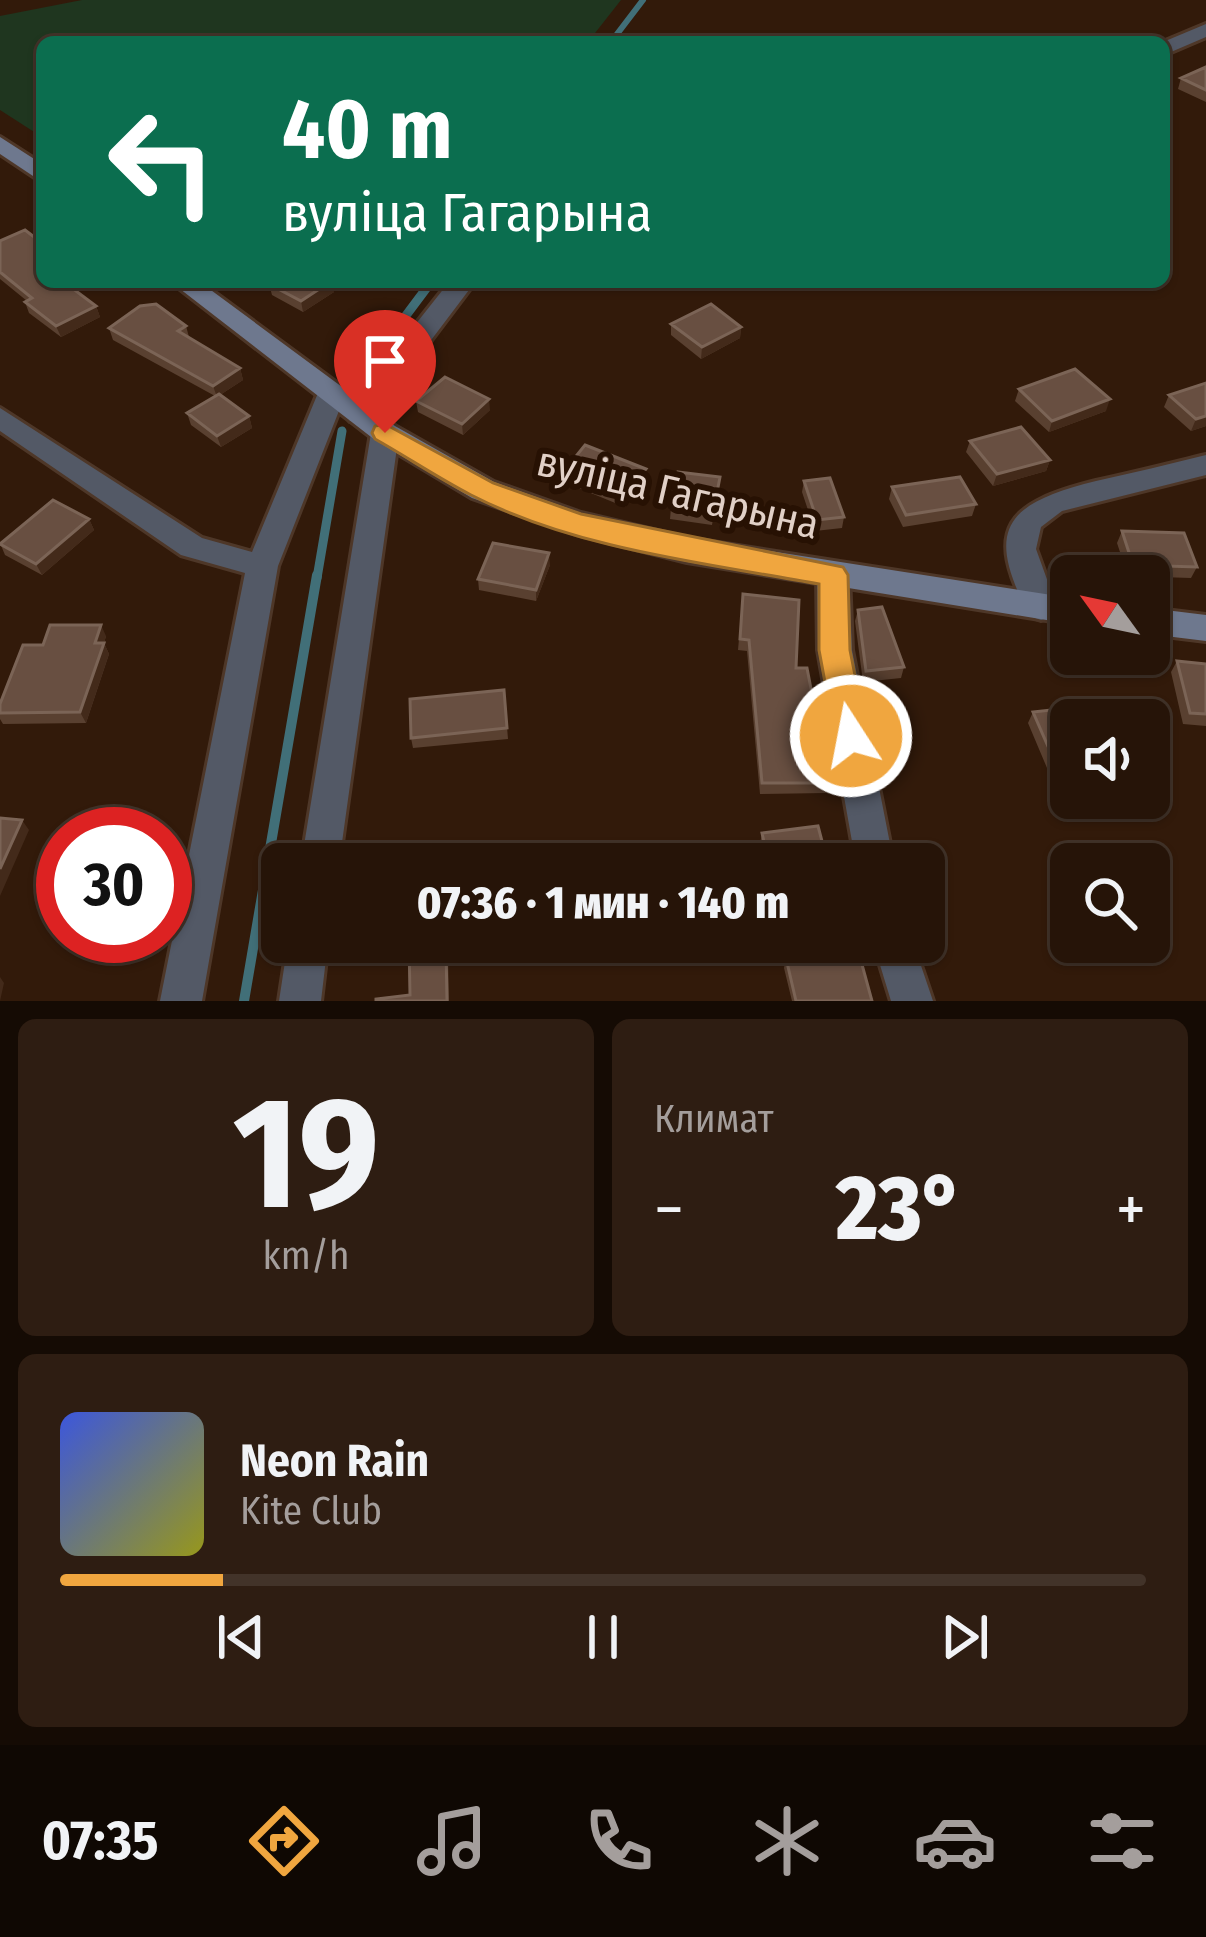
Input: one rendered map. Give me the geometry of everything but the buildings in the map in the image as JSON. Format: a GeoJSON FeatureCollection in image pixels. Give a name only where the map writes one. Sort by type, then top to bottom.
{"type":"FeatureCollection","features":[{"type":"Feature","properties":{"kind":"street"},"geometry":{"type":"LineString","coordinates":[[1170,46],[1206,30]]}},
{"type":"Feature","properties":{"kind":"street"},"geometry":{"type":"LineString","coordinates":[[0,144],[36,171]]}},
{"type":"Feature","properties":{"kind":"street","name":"вуліца Гагарына"},"geometry":{"type":"LineString","coordinates":[[192,288],[359,413],[483,490],[576,524],[687,550],[1050,608]]}},
{"type":"Feature","properties":{"kind":"street"},"geometry":{"type":"LineString","coordinates":[[181,1001],[262,566],[359,413],[457,288]]}},
{"type":"Feature","properties":{"kind":"street"},"geometry":{"type":"LineString","coordinates":[[322,843],[359,413]]}},
{"type":"Feature","properties":{"kind":"street"},"geometry":{"type":"LineString","coordinates":[[0,417],[193,547],[262,566]]}},
{"type":"Feature","properties":{"kind":"street"},"geometry":{"type":"LineString","coordinates":[[1050,599],[1020,549],[1027,521],[1052,503],[1206,465]]}},
{"type":"Feature","properties":{"kind":"street"},"geometry":{"type":"LineString","coordinates":[[833,575],[835,650],[871,843]]}},
{"type":"Feature","properties":{"kind":"street"},"geometry":{"type":"LineString","coordinates":[[1170,624],[1206,628]]}},
{"type":"Feature","properties":{"kind":"street"},"geometry":{"type":"LineString","coordinates":[[300,1001],[305,963]]}},
{"type":"Feature","properties":{"kind":"street"},"geometry":{"type":"LineString","coordinates":[[900,963],[912,1001]]}},
{"type":"Feature","properties":{"kind":"green space"},"geometry":{"type":"Polygon","coordinates":[[[82,0],[621,0],[593,36],[36,36],[36,133],[0,110],[0,16],[82,0]]]}},
{"type":"Feature","properties":{"kind":"waterway"},"geometry":{"type":"LineString","coordinates":[[616,36],[643,0]]}},
{"type":"Feature","properties":{"kind":"waterway"},"geometry":{"type":"LineString","coordinates":[[360,377],[427,288]]}},
{"type":"Feature","properties":{"kind":"waterway"},"geometry":{"type":"LineString","coordinates":[[317,578],[342,431]]}},
{"type":"Feature","properties":{"kind":"waterway"},"geometry":{"type":"LineString","coordinates":[[244,1001],[317,575]]}},
{"type":"Feature","properties":{"kind":"route"},"geometry":{"type":"LineString","coordinates":[[385,433],[483,490],[576,524],[687,550],[833,575],[835,650],[851,736]]}}]}
